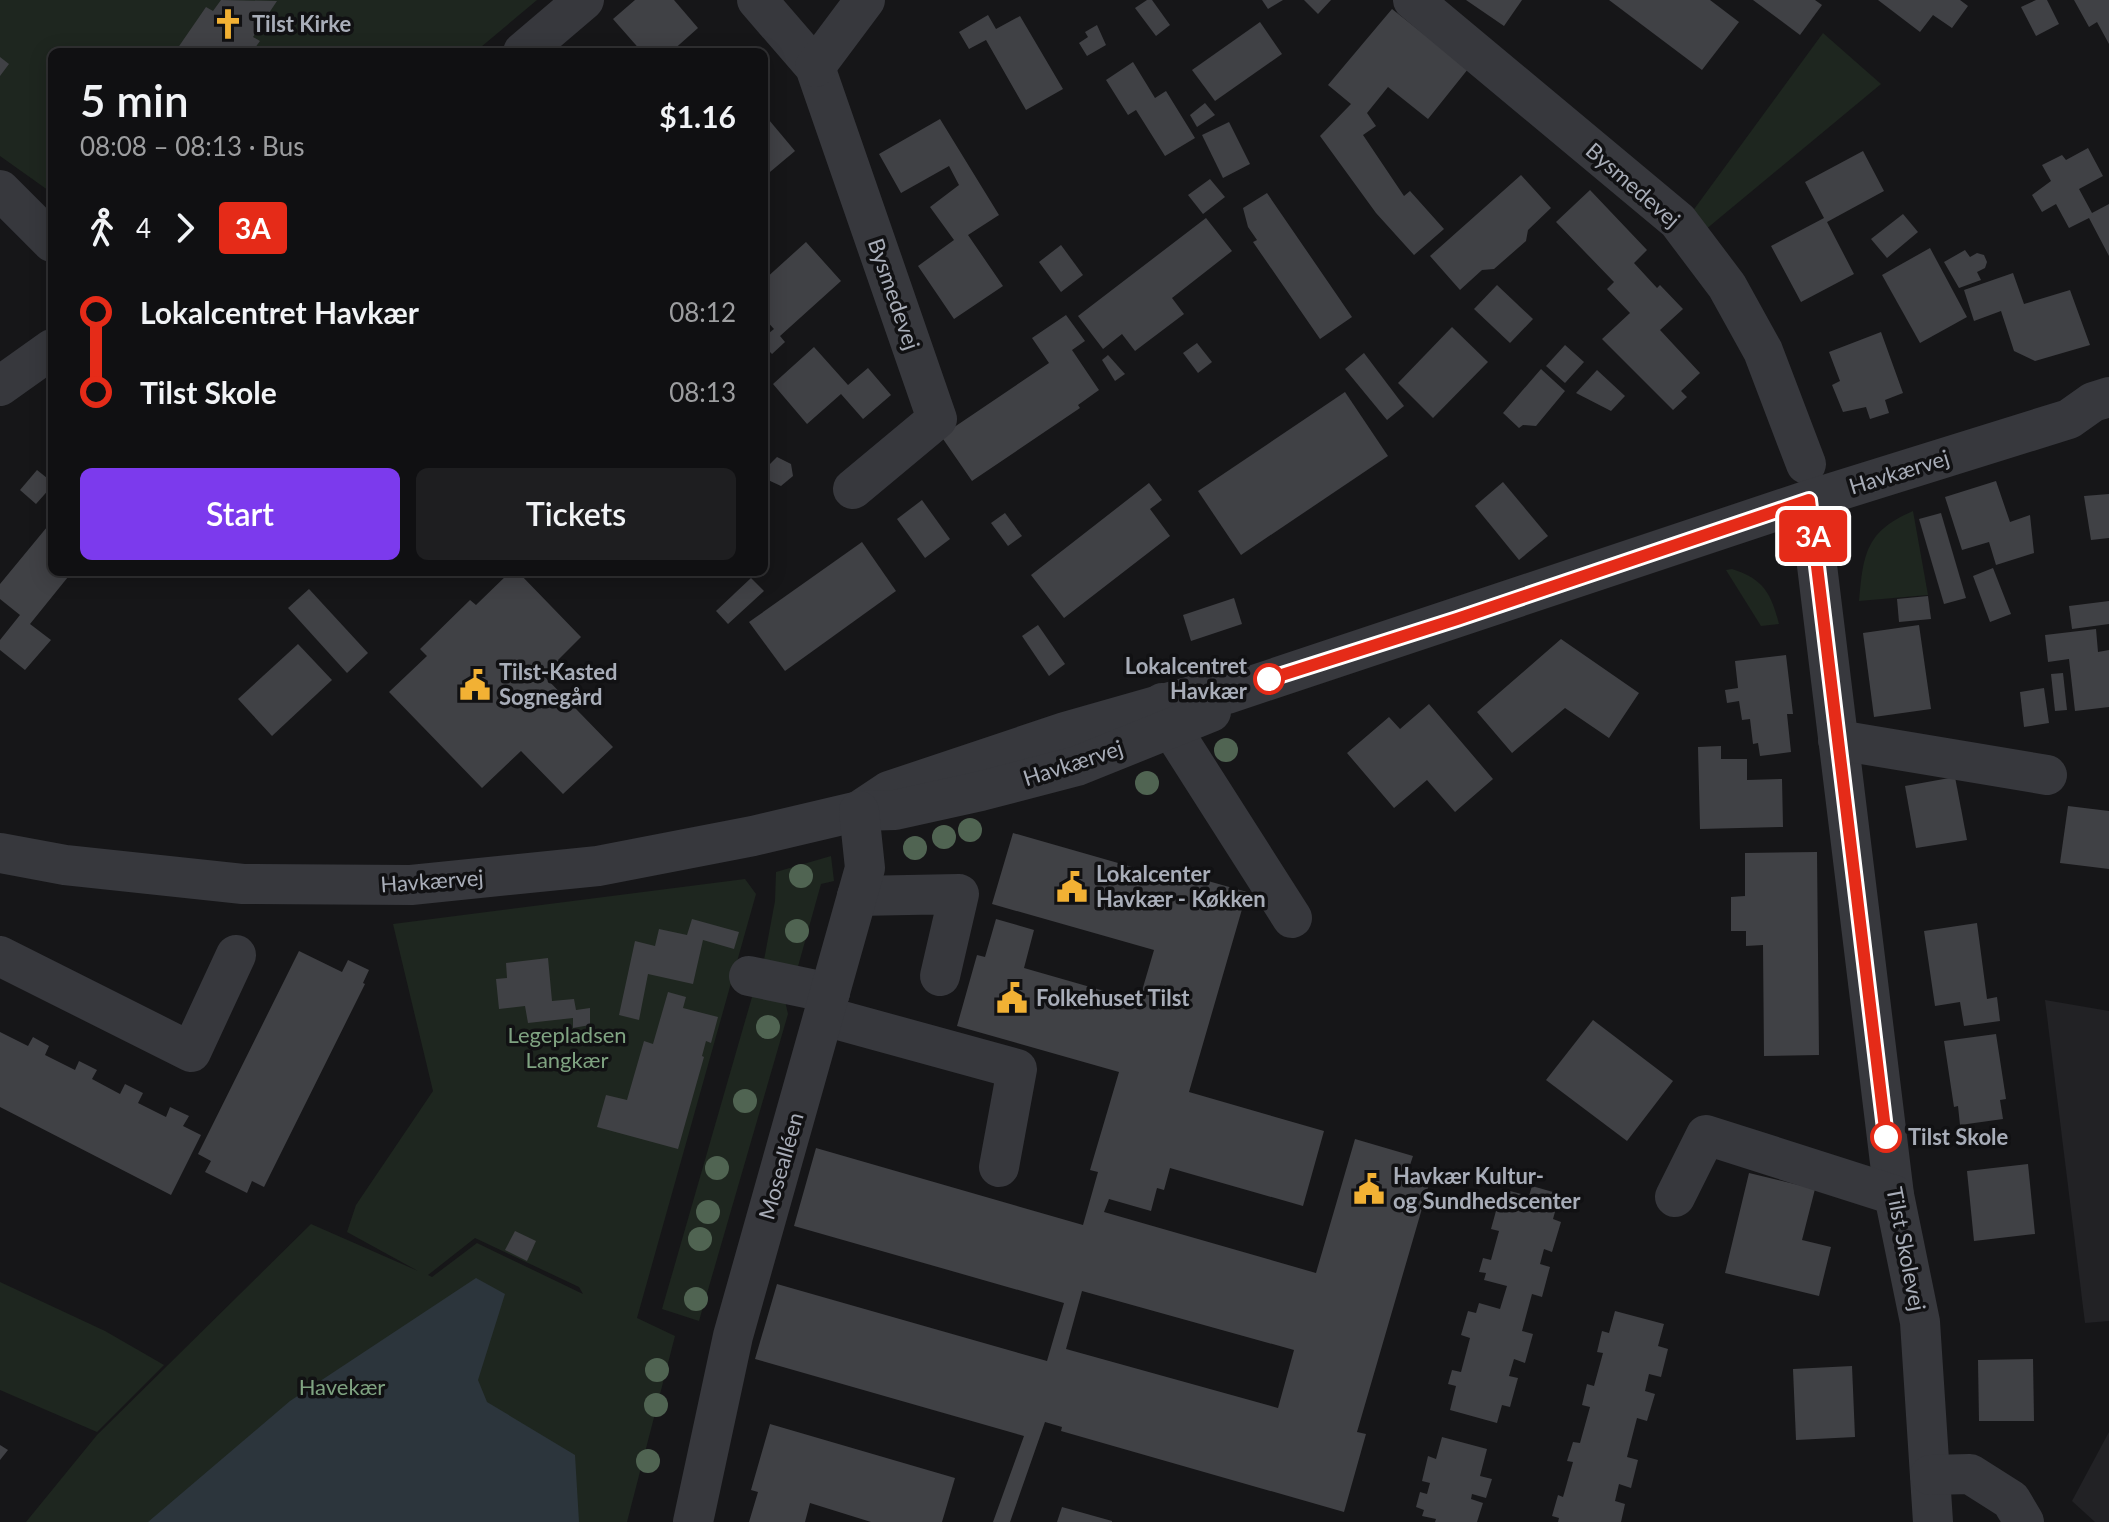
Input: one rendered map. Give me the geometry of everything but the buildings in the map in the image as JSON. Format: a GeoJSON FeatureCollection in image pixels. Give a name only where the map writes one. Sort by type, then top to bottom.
{"type":"FeatureCollection","features":[{"type":"Feature","properties":{"kind":"street"},"geometry":{"type":"LineString","coordinates":[[528,48],[584,0]]}},
{"type":"Feature","properties":{"kind":"street","name":"Bysmedevej"},"geometry":{"type":"LineString","coordinates":[[757,0],[815,67],[937,419],[853,489]]}},
{"type":"Feature","properties":{"kind":"street"},"geometry":{"type":"LineString","coordinates":[[815,67],[865,0]]}},
{"type":"Feature","properties":{"kind":"street","name":"Bysmedevej"},"geometry":{"type":"LineString","coordinates":[[1413,0],[1678,221],[1727,286],[1763,351],[1807,482]]}},
{"type":"Feature","properties":{"kind":"street"},"geometry":{"type":"LineString","coordinates":[[0,190],[48,238]]}},
{"type":"Feature","properties":{"kind":"street"},"geometry":{"type":"LineString","coordinates":[[0,386],[48,352]]}},
{"type":"Feature","properties":{"kind":"street","name":"Havkærvej"},"geometry":{"type":"LineString","coordinates":[[0,853],[65,865],[243,884],[411,885],[598,866],[753,836],[859,811],[889,791],[1166,716],[1202,693],[1227,694],[1807,482],[2069,419],[2093,402],[2109,397]]}},
{"type":"Feature","properties":{"kind":"street","name":"Havkærvej"},"geometry":{"type":"LineString","coordinates":[[2069,419],[2096,423],[2109,421]]}},
{"type":"Feature","properties":{"kind":"street","name":"Tilst Skolevej"},"geometry":{"type":"LineString","coordinates":[[1807,482],[1894,1195],[1920,1322],[1933,1522]]}},
{"type":"Feature","properties":{"kind":"street"},"geometry":{"type":"LineString","coordinates":[[1166,716],[1292,918]]}},
{"type":"Feature","properties":{"kind":"street"},"geometry":{"type":"LineString","coordinates":[[1838,740],[2047,775]]}},
{"type":"Feature","properties":{"kind":"street","name":"Mosealléen"},"geometry":{"type":"LineString","coordinates":[[693,1522],[733,1336],[865,868],[859,811]]}},
{"type":"Feature","properties":{"kind":"street"},"geometry":{"type":"LineString","coordinates":[[857,896],[959,894],[940,976]]}},
{"type":"Feature","properties":{"kind":"street"},"geometry":{"type":"LineString","coordinates":[[0,956],[191,1052],[236,955]]}},
{"type":"Feature","properties":{"kind":"street"},"geometry":{"type":"LineString","coordinates":[[749,976],[1017,1069],[999,1167]]}},
{"type":"Feature","properties":{"kind":"street"},"geometry":{"type":"LineString","coordinates":[[1675,1197],[1706,1135],[1894,1195]]}},
{"type":"Feature","properties":{"kind":"street"},"geometry":{"type":"LineString","coordinates":[[1930,1475],[1970,1474],[2011,1500],[2024,1522]]}},
{"type":"Feature","properties":{"kind":"shaded area","name":"Tilst Skole"},"geometry":{"type":"Polygon","coordinates":[[[2045,1000],[2109,1011],[2109,1321],[2085,1323],[2045,1000]]]}},
{"type":"Feature","properties":{"kind":"shaded area"},"geometry":{"type":"Polygon","coordinates":[[[476,1278],[505,1294],[478,1380],[487,1402],[575,1455],[579,1522],[148,1522],[290,1401],[476,1278]]]}},
{"type":"Feature","properties":{"kind":"shaded area"},"geometry":{"type":"Polygon","coordinates":[[[2109,1432],[2109,1522],[2095,1522],[2072,1501],[2109,1432]]]}},
{"type":"Feature","properties":{"kind":"green space"},"geometry":{"type":"Polygon","coordinates":[[[0,0],[537,0],[480,48],[48,48],[48,190],[0,156],[0,0]]]}},
{"type":"Feature","properties":{"kind":"green space"},"geometry":{"type":"Polygon","coordinates":[[[1823,33],[1881,84],[1705,230],[1692,212],[1823,33]]]}},
{"type":"Feature","properties":{"kind":"green space"},"geometry":{"type":"Polygon","coordinates":[[[1913,511],[1928,595],[1859,601],[1865,557],[1876,536],[1885,527],[1913,511]]]}},
{"type":"Feature","properties":{"kind":"green space"},"geometry":{"type":"Polygon","coordinates":[[[1732,569],[1759,583],[1773,604],[1779,624],[1761,626],[1726,570],[1732,569]]]}},
{"type":"Feature","properties":{"kind":"green space"},"geometry":{"type":"Polygon","coordinates":[[[831,856],[834,881],[821,884],[797,970],[764,960],[775,901],[776,872],[831,856]]]}},
{"type":"Feature","properties":{"kind":"green space"},"geometry":{"type":"Polygon","coordinates":[[[745,879],[756,894],[637,1318],[675,1336],[627,1522],[26,1522],[97,1435],[311,1224],[418,1271],[347,1232],[356,1205],[433,1091],[393,924],[745,879]],[[475,1238],[428,1275],[432,1277],[477,1243],[583,1294],[579,1287],[475,1238]]]}},
{"type":"Feature","properties":{"kind":"green space"},"geometry":{"type":"Polygon","coordinates":[[[758,995],[785,1001],[788,1014],[699,1321],[662,1309],[752,997],[758,995]]]}},
{"type":"Feature","properties":{"kind":"green space"},"geometry":{"type":"Polygon","coordinates":[[[0,1282],[105,1331],[164,1365],[97,1432],[0,1390],[0,1282]]]}},
{"type":"Feature","properties":{"kind":"bus line","name":"3A"},"geometry":{"type":"LineString","coordinates":[[1269,679],[1809,500],[1886,1137]]}},
{"type":"Feature","properties":{"kind":"place","name":"Tilst Kirke"},"geometry":{"type":"Point","coordinates":[228,24]}},
{"type":"Feature","properties":{"kind":"place","name":"Lokalcentret Havkær"},"geometry":{"type":"Point","coordinates":[1269,679]}},
{"type":"Feature","properties":{"kind":"place","name":"Tilst-Kasted Sognegård"},"geometry":{"type":"Point","coordinates":[475,685]}},
{"type":"Feature","properties":{"kind":"place","name":"Lokalcenter Havkær - Køkken"},"geometry":{"type":"Point","coordinates":[1072,887]}},
{"type":"Feature","properties":{"kind":"place","name":"Folkehuset Tilst"},"geometry":{"type":"Point","coordinates":[1012,998]}},
{"type":"Feature","properties":{"kind":"place","name":"Tilst Skole"},"geometry":{"type":"Point","coordinates":[1886,1137]}},
{"type":"Feature","properties":{"kind":"place","name":"Havkær Kultur- og Sundhedscenter"},"geometry":{"type":"Point","coordinates":[1369,1189]}},
{"type":"Feature","properties":{"kind":"park label","name":"Legepladsen Langkær"},"geometry":{"type":"Point","coordinates":[567,1048]}},
{"type":"Feature","properties":{"kind":"park label","name":"Havekær"},"geometry":{"type":"Point","coordinates":[342,1387]}}]}
